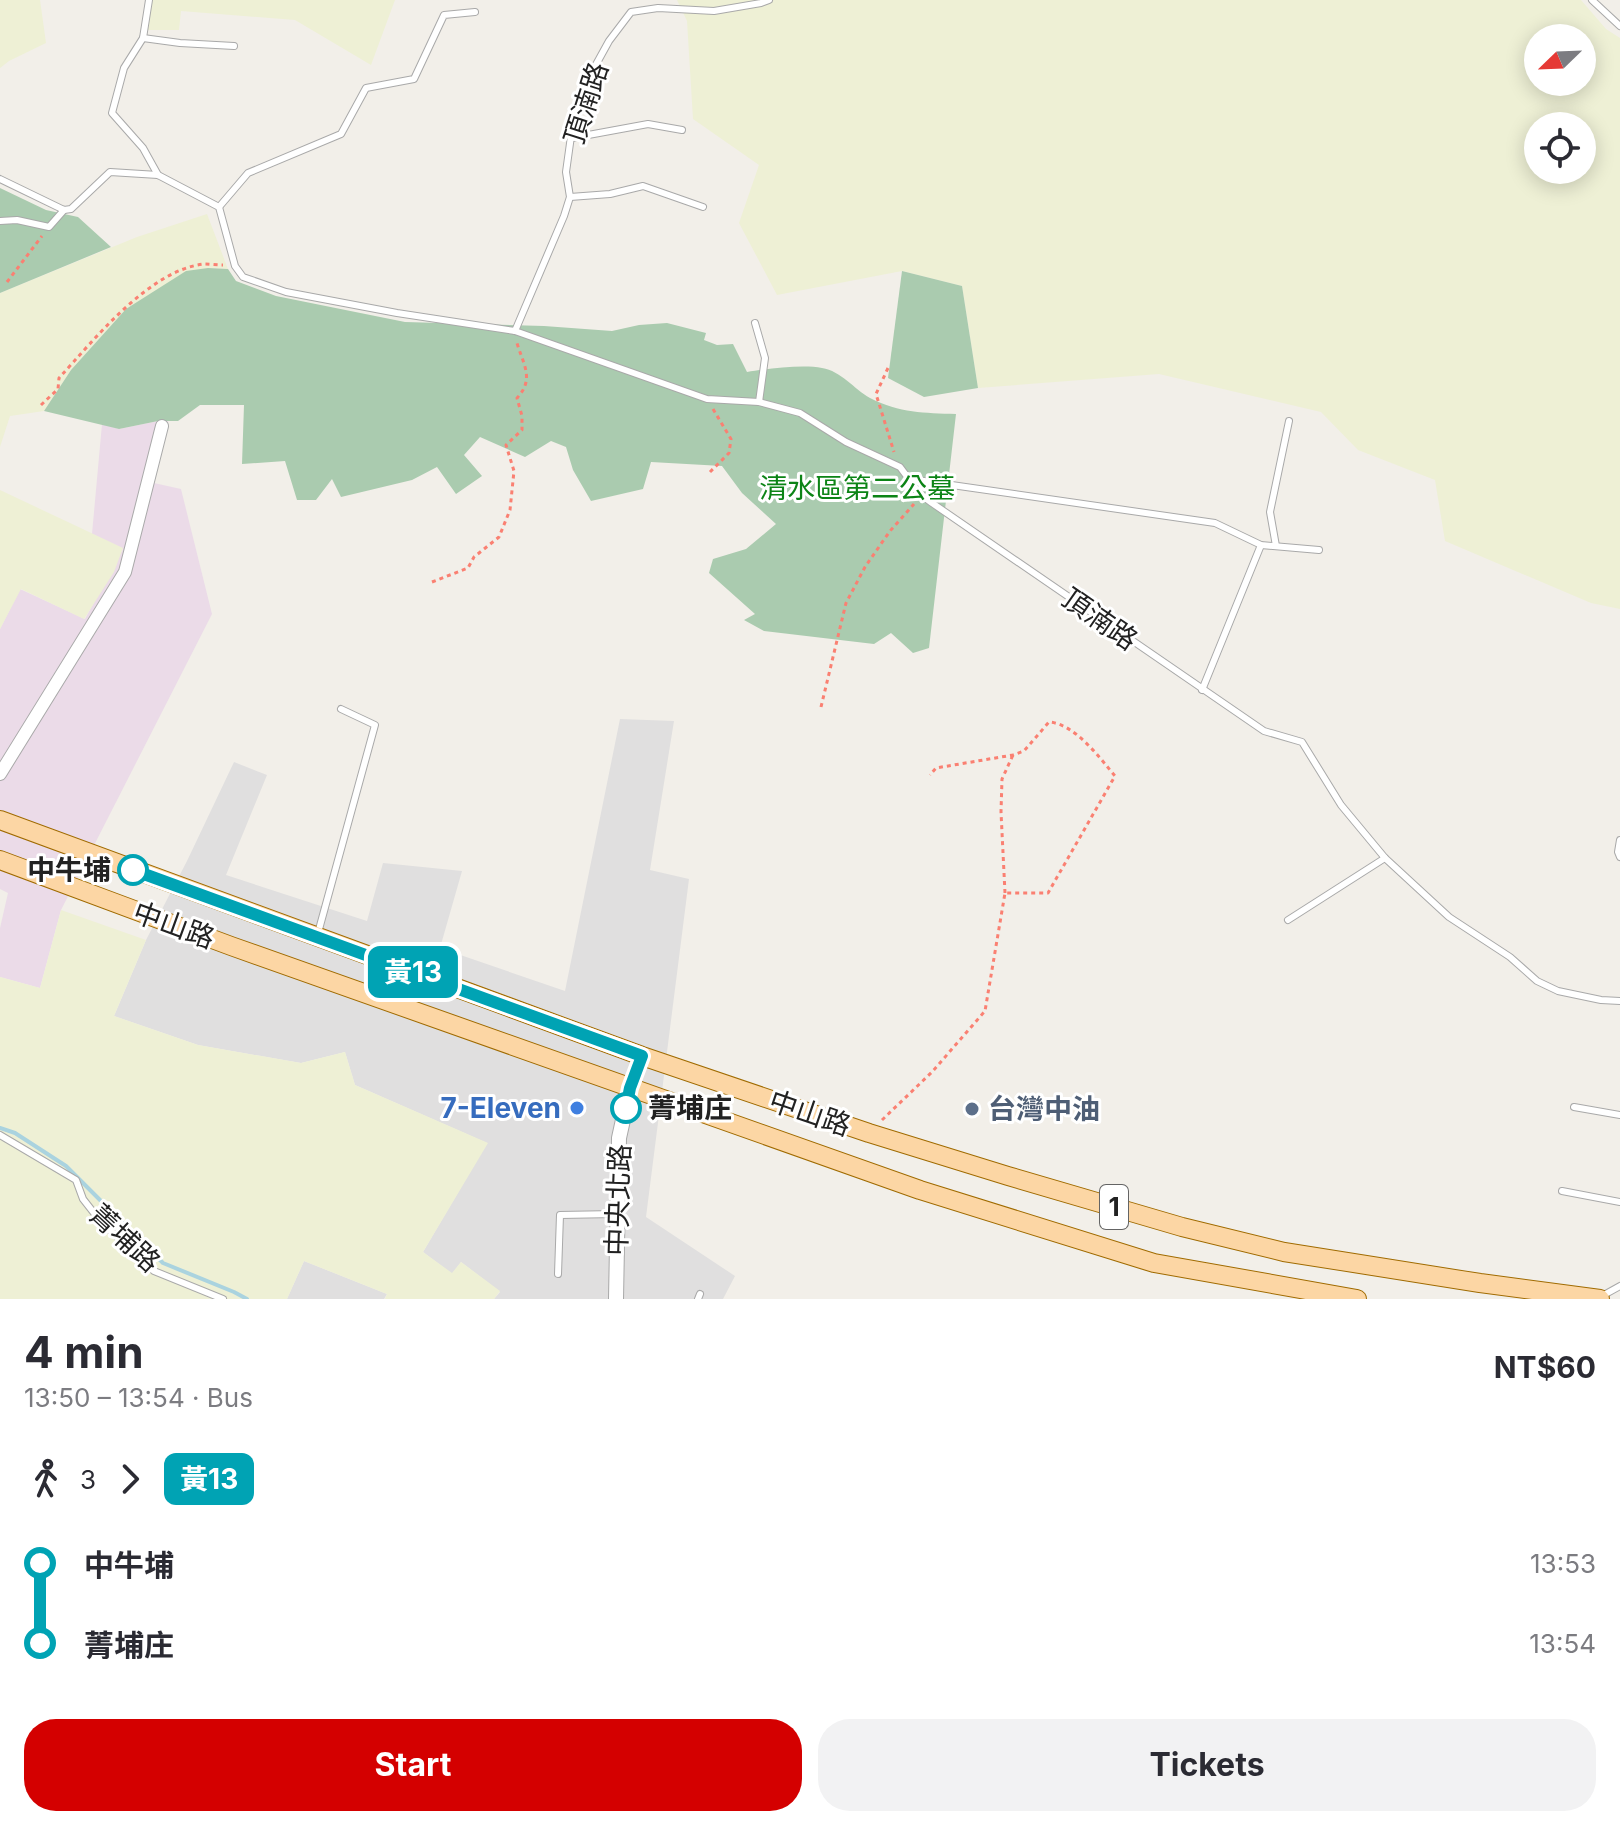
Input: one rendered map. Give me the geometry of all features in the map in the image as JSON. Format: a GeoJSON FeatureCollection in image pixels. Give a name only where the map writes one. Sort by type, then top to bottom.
{"type":"FeatureCollection","features":[{"type":"Feature","properties":{"kind":"main road","name":"中山路"},"geometry":{"type":"LineString","coordinates":[[0,820],[642,1056],[869,1133],[1008,1176],[1182,1227],[1284,1252],[1598,1299]]}},
{"type":"Feature","properties":{"kind":"main road","name":"中山路"},"geometry":{"type":"LineString","coordinates":[[0,860],[231,946],[920,1190],[1154,1263],[1357,1299]]}},
{"type":"Feature","properties":{"kind":"street"},"geometry":{"type":"LineString","coordinates":[[0,774],[125,572],[162,426]]}},
{"type":"Feature","properties":{"kind":"street","name":"中央北路"},"geometry":{"type":"LineString","coordinates":[[616,1299],[619,1138],[630,1088],[642,1056]]}},
{"type":"Feature","properties":{"kind":"lane"},"geometry":{"type":"LineString","coordinates":[[149,0],[143,38],[124,68],[112,113],[143,148],[158,175]]}},
{"type":"Feature","properties":{"kind":"lane","name":"頂湳路"},"geometry":{"type":"LineString","coordinates":[[515,331],[570,197],[566,172],[572,129],[593,70],[609,41],[631,12],[658,8],[714,11],[769,0]]}},
{"type":"Feature","properties":{"kind":"lane"},"geometry":{"type":"LineString","coordinates":[[1592,0],[1620,26]]}},
{"type":"Feature","properties":{"kind":"lane"},"geometry":{"type":"LineString","coordinates":[[219,207],[248,173],[341,134],[366,88],[414,79],[444,15],[475,12]]}},
{"type":"Feature","properties":{"kind":"lane"},"geometry":{"type":"LineString","coordinates":[[143,38],[234,46]]}},
{"type":"Feature","properties":{"kind":"lane"},"geometry":{"type":"LineString","coordinates":[[572,138],[648,124],[682,130]]}},
{"type":"Feature","properties":{"kind":"lane"},"geometry":{"type":"LineString","coordinates":[[0,179],[64,210],[71,209],[110,172],[158,175],[219,207],[235,266]]}},
{"type":"Feature","properties":{"kind":"lane"},"geometry":{"type":"LineString","coordinates":[[570,197],[610,194],[643,186],[703,207]]}},
{"type":"Feature","properties":{"kind":"lane"},"geometry":{"type":"LineString","coordinates":[[0,221],[17,220],[49,227],[64,210]]}},
{"type":"Feature","properties":{"kind":"lane","name":"頂湳路"},"geometry":{"type":"LineString","coordinates":[[235,266],[243,277],[286,292],[515,331],[707,399],[759,402],[800,413],[846,442],[900,467],[920,494],[1264,731],[1302,742],[1341,805],[1385,858],[1449,917],[1510,957],[1537,981],[1558,991],[1620,1001]]}},
{"type":"Feature","properties":{"kind":"lane"},"geometry":{"type":"LineString","coordinates":[[755,323],[765,358],[759,402]]}},
{"type":"Feature","properties":{"kind":"lane"},"geometry":{"type":"LineString","coordinates":[[1276,546],[1270,512],[1289,421]]}},
{"type":"Feature","properties":{"kind":"lane"},"geometry":{"type":"LineString","coordinates":[[910,479],[1215,523],[1261,545],[1319,550]]}},
{"type":"Feature","properties":{"kind":"lane"},"geometry":{"type":"LineString","coordinates":[[1202,690],[1261,545]]}},
{"type":"Feature","properties":{"kind":"lane"},"geometry":{"type":"LineString","coordinates":[[317,937],[375,725],[341,709]]}},
{"type":"Feature","properties":{"kind":"lane"},"geometry":{"type":"LineString","coordinates":[[1620,840],[1620,857]]}},
{"type":"Feature","properties":{"kind":"lane"},"geometry":{"type":"LineString","coordinates":[[1288,920],[1385,858]]}},
{"type":"Feature","properties":{"kind":"lane"},"geometry":{"type":"LineString","coordinates":[[1574,1107],[1620,1115]]}},
{"type":"Feature","properties":{"kind":"lane","name":"菁埔路"},"geometry":{"type":"LineString","coordinates":[[0,1135],[76,1180],[83,1199],[101,1222],[154,1271],[223,1299]]}},
{"type":"Feature","properties":{"kind":"lane"},"geometry":{"type":"LineString","coordinates":[[1562,1191],[1620,1202]]}},
{"type":"Feature","properties":{"kind":"lane"},"geometry":{"type":"LineString","coordinates":[[558,1274],[560,1215],[616,1214]]}},
{"type":"Feature","properties":{"kind":"lane"},"geometry":{"type":"LineString","coordinates":[[1598,1299],[1620,1286]]}},
{"type":"Feature","properties":{"kind":"path"},"geometry":{"type":"LineString","coordinates":[[7,282],[49,227]]}},
{"type":"Feature","properties":{"kind":"path"},"geometry":{"type":"LineString","coordinates":[[41,405],[58,389],[59,378],[122,311],[156,283],[183,269],[204,264],[235,266]]}},
{"type":"Feature","properties":{"kind":"path"},"geometry":{"type":"LineString","coordinates":[[432,582],[468,568],[474,557],[499,537],[510,510],[514,471],[506,445],[522,430],[517,398],[526,389],[528,375],[515,331]]}},
{"type":"Feature","properties":{"kind":"path"},"geometry":{"type":"LineString","coordinates":[[888,368],[876,394],[900,467]]}},
{"type":"Feature","properties":{"kind":"path"},"geometry":{"type":"LineString","coordinates":[[707,399],[731,439],[729,453],[710,472]]}},
{"type":"Feature","properties":{"kind":"path"},"geometry":{"type":"LineString","coordinates":[[821,707],[846,603],[865,567],[920,494]]}},
{"type":"Feature","properties":{"kind":"path"},"geometry":{"type":"LineString","coordinates":[[930,775],[936,768],[1024,751],[1049,722],[1057,723],[1085,741],[1115,776],[1048,893],[1005,893]]}},
{"type":"Feature","properties":{"kind":"path"},"geometry":{"type":"LineString","coordinates":[[869,1133],[932,1072],[985,1011],[1005,893],[1002,779],[1013,755]]}},
{"type":"Feature","properties":{"kind":"shaded area"},"geometry":{"type":"Polygon","coordinates":[[[168,421],[154,483],[181,489],[212,614],[61,910],[40,988],[0,977],[0,928],[8,893],[0,889],[0,629],[20,589],[85,619],[123,549],[92,534],[102,424],[119,429],[168,421]]]}},
{"type":"Feature","properties":{"kind":"shaded area"},"geometry":{"type":"Polygon","coordinates":[[[620,719],[674,721],[650,870],[689,879],[646,1217],[735,1276],[723,1299],[494,1299],[500,1292],[461,1262],[452,1274],[423,1252],[487,1143],[355,1085],[345,1052],[301,1063],[198,1045],[114,1016],[146,940],[234,762],[267,775],[226,875],[367,921],[383,863],[462,871],[440,948],[565,991],[620,719]]]}},
{"type":"Feature","properties":{"kind":"shaded area"},"geometry":{"type":"Polygon","coordinates":[[[304,1261],[387,1294],[384,1299],[287,1299],[304,1261]]]}},
{"type":"Feature","properties":{"kind":"green space"},"geometry":{"type":"Polygon","coordinates":[[[0,0],[40,0],[46,43],[0,68],[0,0]]]}},
{"type":"Feature","properties":{"kind":"green space"},"geometry":{"type":"Polygon","coordinates":[[[151,0],[395,0],[371,65],[295,20],[181,11],[179,30],[144,30],[151,0]]]}},
{"type":"Feature","properties":{"kind":"green space"},"geometry":{"type":"Polygon","coordinates":[[[677,0],[1581,0],[1606,29],[1620,38],[1620,609],[1591,603],[1445,541],[1435,480],[1358,450],[1321,412],[1159,374],[978,388],[962,286],[902,271],[777,295],[739,223],[759,165],[693,119],[687,21],[677,0]]]}},
{"type":"Feature","properties":{"kind":"green space"},"geometry":{"type":"Polygon","coordinates":[[[0,188],[46,210],[78,217],[111,247],[0,293],[0,188]]]}},
{"type":"Feature","properties":{"kind":"green space"},"geometry":{"type":"Polygon","coordinates":[[[207,214],[228,269],[208,268],[126,309],[71,370],[44,411],[10,416],[0,447],[0,293],[137,237],[207,214]]]}},
{"type":"Feature","properties":{"kind":"green space","name":"清水區第二公墓"},"geometry":{"type":"Polygon","coordinates":[[[228,269],[236,281],[276,296],[405,322],[612,331],[667,323],[706,333],[704,340],[717,345],[733,344],[747,372],[774,368],[822,368],[841,376],[870,398],[892,407],[956,414],[929,648],[913,653],[891,633],[874,644],[764,631],[744,620],[755,614],[709,573],[713,559],[746,549],[776,524],[742,493],[722,466],[651,462],[643,489],[591,501],[573,470],[566,447],[551,441],[525,457],[480,437],[464,455],[482,476],[456,494],[437,467],[412,480],[341,497],[332,479],[316,500],[297,500],[285,461],[242,464],[244,405],[200,405],[178,421],[158,421],[119,429],[44,411],[71,370],[126,309],[186,271],[228,269]]]}},
{"type":"Feature","properties":{"kind":"green space"},"geometry":{"type":"Polygon","coordinates":[[[902,271],[962,286],[978,388],[924,397],[888,378],[902,271]]]}},
{"type":"Feature","properties":{"kind":"green space"},"geometry":{"type":"Polygon","coordinates":[[[0,490],[123,548],[114,572],[84,619],[21,589],[0,629],[0,490]]]}},
{"type":"Feature","properties":{"kind":"green space"},"geometry":{"type":"Polygon","coordinates":[[[61,910],[146,940],[114,1016],[198,1045],[301,1063],[345,1052],[355,1085],[488,1143],[423,1252],[452,1273],[461,1262],[500,1291],[494,1299],[385,1299],[387,1294],[304,1261],[287,1299],[0,1299],[0,977],[40,988],[61,910]]]}},
{"type":"Feature","properties":{"kind":"waterway"},"geometry":{"type":"LineString","coordinates":[[0,1128],[15,1133],[66,1166],[163,1263],[247,1299]]}},
{"type":"Feature","properties":{"kind":"bus line","name":"黃13"},"geometry":{"type":"LineString","coordinates":[[133,870],[642,1056],[626,1108]]}},
{"type":"Feature","properties":{"kind":"place","name":"中牛埔"},"geometry":{"type":"Point","coordinates":[133,870]}},
{"type":"Feature","properties":{"kind":"place","name":"7-Eleven"},"geometry":{"type":"Point","coordinates":[577,1108]}},
{"type":"Feature","properties":{"kind":"place","name":"菁埔庄"},"geometry":{"type":"Point","coordinates":[626,1108]}},
{"type":"Feature","properties":{"kind":"place","name":"台灣中油"},"geometry":{"type":"Point","coordinates":[972,1109]}}]}
